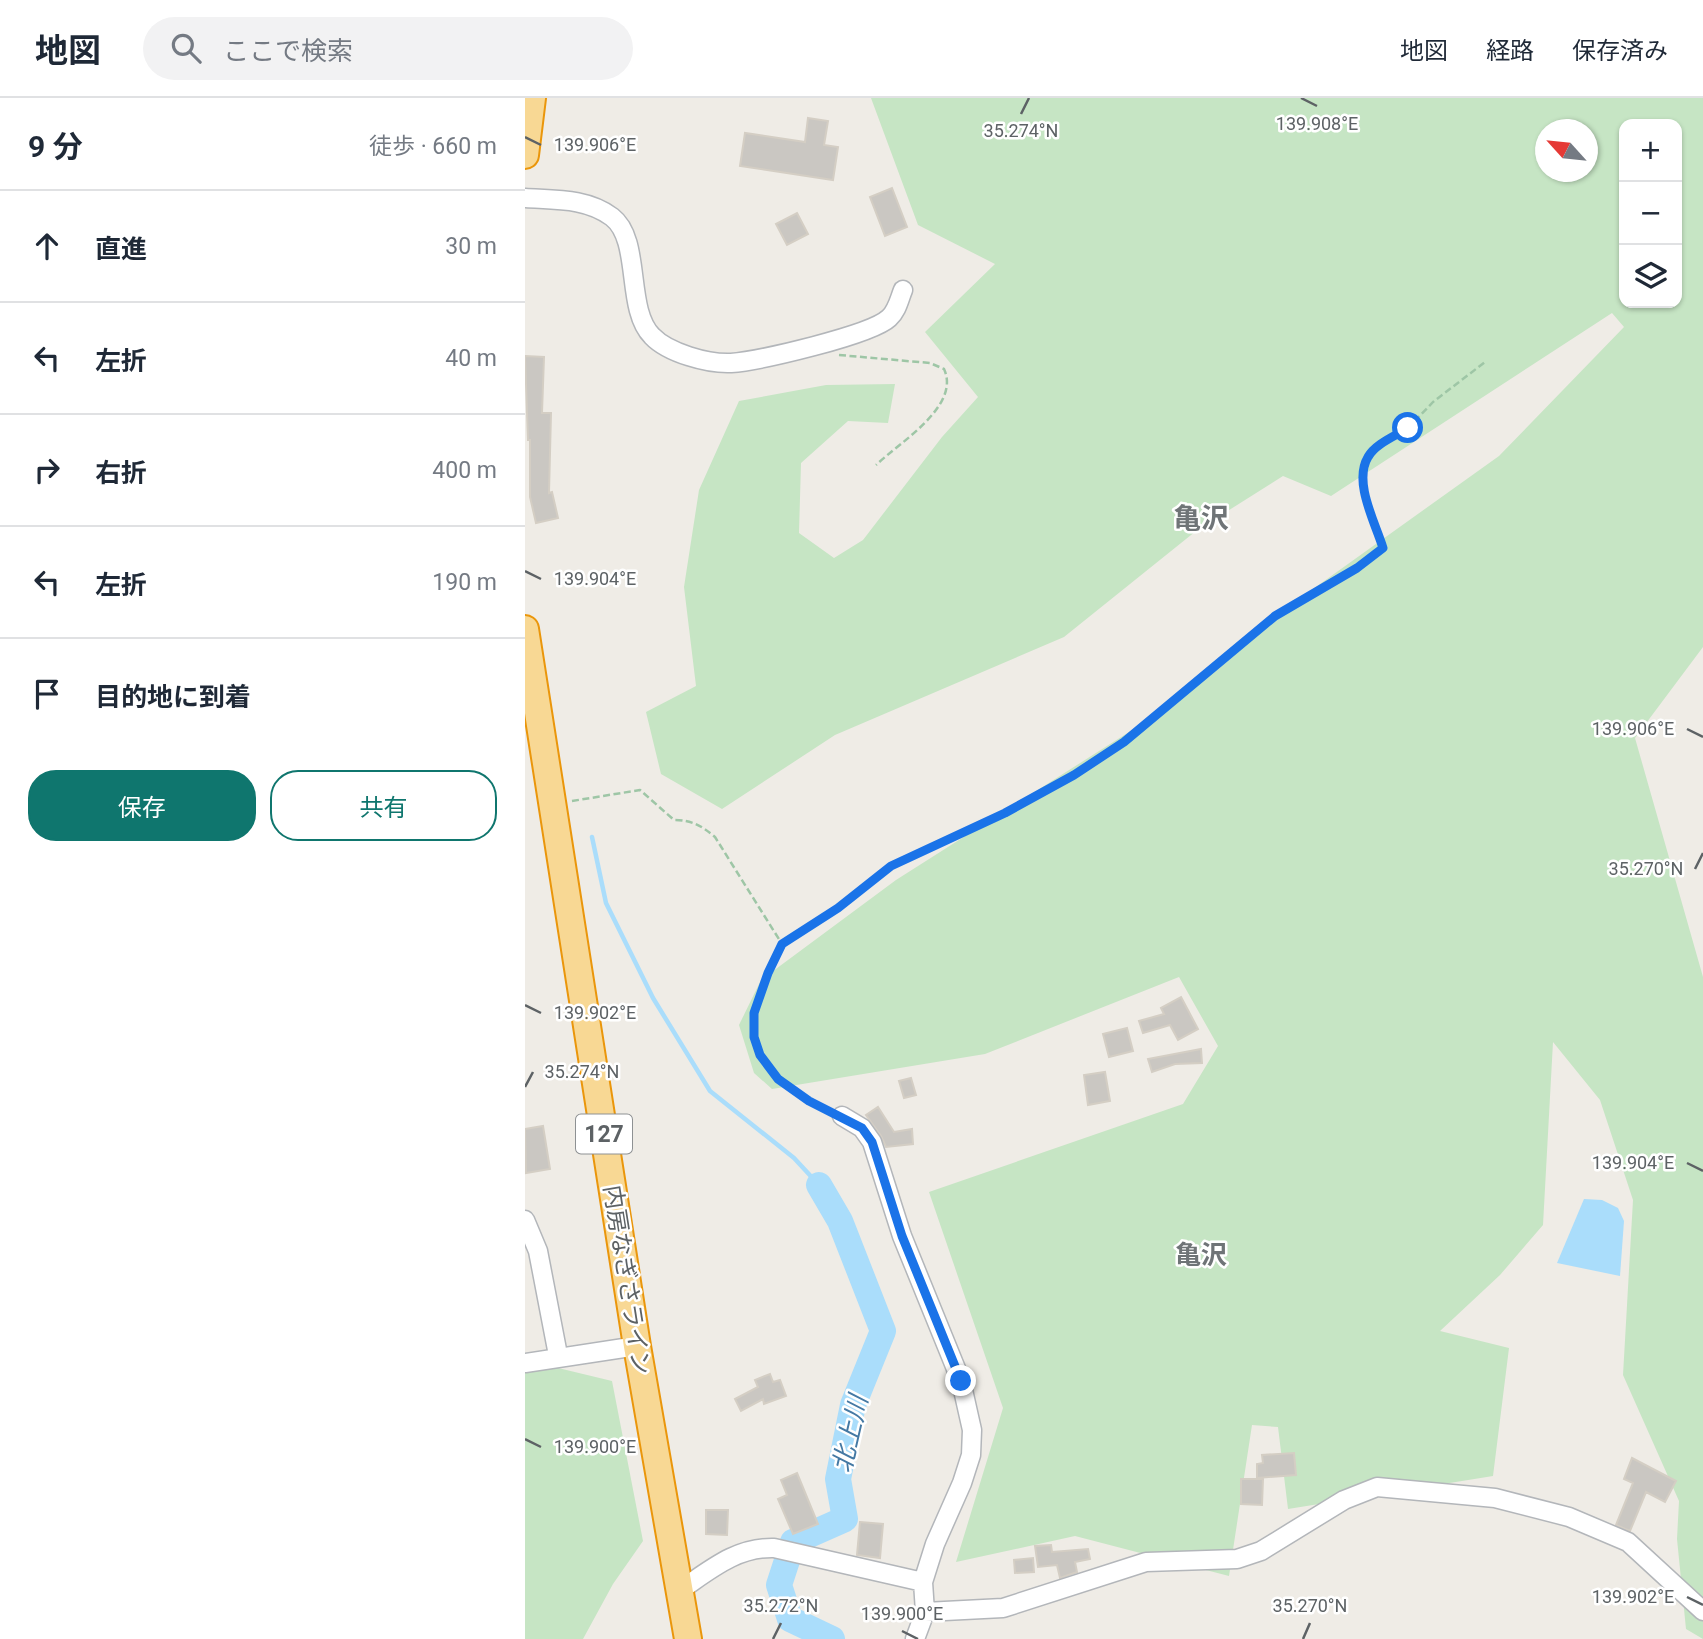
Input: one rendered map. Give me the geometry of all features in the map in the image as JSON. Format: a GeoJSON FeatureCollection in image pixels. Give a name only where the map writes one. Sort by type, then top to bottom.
{"type":"FeatureCollection","features":[{"type":"Feature","properties":{"kind":"highway"},"geometry":{"type":"LineString","coordinates":[[525,155],[532,98]]}},
{"type":"Feature","properties":{"kind":"highway","name":"内房なぎさライン"},"geometry":{"type":"LineString","coordinates":[[525,629],[637,1346],[688,1639]]}},
{"type":"Feature","properties":{"kind":"street"},"geometry":{"type":"LineString","coordinates":[[525,198],[584,203],[615,219],[625,241],[642,324],[653,339],[700,360],[730,363],[849,338],[887,320],[896,310],[903,290]]}},
{"type":"Feature","properties":{"kind":"street"},"geometry":{"type":"LineString","coordinates":[[842,1116],[862,1128],[872,1142],[902,1236],[961,1381],[972,1430],[971,1455],[963,1483],[935,1544],[923,1582],[925,1612],[915,1639]]}},
{"type":"Feature","properties":{"kind":"street"},"geometry":{"type":"LineString","coordinates":[[525,1220],[538,1251],[558,1356]]}},
{"type":"Feature","properties":{"kind":"street"},"geometry":{"type":"LineString","coordinates":[[525,1363],[637,1346]]}},
{"type":"Feature","properties":{"kind":"street"},"geometry":{"type":"LineString","coordinates":[[925,1612],[1003,1608],[1146,1562],[1237,1559],[1261,1550],[1343,1500],[1377,1487],[1495,1498],[1569,1517],[1628,1542],[1703,1611]]}},
{"type":"Feature","properties":{"kind":"street"},"geometry":{"type":"LineString","coordinates":[[680,1591],[726,1558],[757,1548],[774,1548],[923,1582]]}},
{"type":"Feature","properties":{"kind":"path"},"geometry":{"type":"LineString","coordinates":[[829,342],[834,352],[843,357],[930,363],[944,369],[947,376],[948,389],[936,413],[876,465]]}},
{"type":"Feature","properties":{"kind":"path"},"geometry":{"type":"LineString","coordinates":[[842,1116],[809,1101],[778,1079],[760,1055],[754,1037],[754,1013],[782,944],[838,908],[891,866],[1005,813],[1074,775],[1124,742],[1275,616],[1357,568],[1383,548],[1361,475],[1368,457],[1377,447],[1408,428],[1433,402],[1485,362]]}},
{"type":"Feature","properties":{"kind":"path"},"geometry":{"type":"LineString","coordinates":[[553,804],[640,790],[674,820],[687,820],[703,826],[715,837],[782,944]]}},
{"type":"Feature","properties":{"kind":"green space"},"geometry":{"type":"Polygon","coordinates":[[[871,98],[1703,98],[1703,647],[1635,738],[1703,977],[1703,1639],[1686,1629],[1677,1539],[1679,1501],[1623,1375],[1633,1200],[1600,1100],[1553,1042],[1543,1225],[1500,1275],[1440,1331],[1509,1348],[1493,1476],[1288,1509],[1278,1427],[1252,1425],[1229,1576],[1075,1536],[956,1562],[1003,1408],[929,1192],[1183,1104],[1218,1046],[1179,977],[985,1054],[772,1089],[754,1073],[739,1025],[761,980],[896,880],[1151,718],[1257,629],[1499,456],[1624,327],[1612,313],[1331,496],[1283,476],[1196,531],[1064,637],[835,735],[722,809],[661,774],[646,712],[696,686],[684,587],[699,490],[739,401],[826,385],[895,384],[888,423],[848,421],[801,463],[799,533],[834,558],[863,540],[942,437],[978,397],[925,332],[995,264],[918,225],[871,98]]]}},
{"type":"Feature","properties":{"kind":"green space"},"geometry":{"type":"Polygon","coordinates":[[[525,1360],[612,1381],[643,1541],[613,1584],[583,1639],[525,1639],[525,1360]]]}},
{"type":"Feature","properties":{"kind":"water"},"geometry":{"type":"Polygon","coordinates":[[[1584,1199],[1602,1200],[1618,1208],[1624,1221],[1620,1276],[1557,1263],[1584,1199]]]}},
{"type":"Feature","properties":{"kind":"building"},"geometry":{"type":"Polygon","coordinates":[[[808,118],[828,121],[824,145],[838,147],[833,180],[740,166],[745,133],[805,142],[808,118]]]}},
{"type":"Feature","properties":{"kind":"building"},"geometry":{"type":"Polygon","coordinates":[[[892,188],[907,227],[885,236],[870,197],[892,188]]]}},
{"type":"Feature","properties":{"kind":"building"},"geometry":{"type":"Polygon","coordinates":[[[797,213],[808,234],[787,245],[776,224],[797,213]]]}},
{"type":"Feature","properties":{"kind":"building"},"geometry":{"type":"Polygon","coordinates":[[[525,356],[544,357],[542,413],[551,413],[549,493],[552,492],[558,518],[536,523],[530,497],[525,356]]]}},
{"type":"Feature","properties":{"kind":"building"},"geometry":{"type":"Polygon","coordinates":[[[1181,997],[1198,1029],[1178,1040],[1170,1025],[1143,1033],[1139,1021],[1164,1014],[1161,1008],[1181,997]]]}},
{"type":"Feature","properties":{"kind":"building"},"geometry":{"type":"Polygon","coordinates":[[[1127,1028],[1133,1051],[1109,1057],[1103,1034],[1127,1028]]]}},
{"type":"Feature","properties":{"kind":"building"},"geometry":{"type":"Polygon","coordinates":[[[1201,1049],[1202,1063],[1175,1064],[1152,1072],[1148,1059],[1201,1049]]]}},
{"type":"Feature","properties":{"kind":"building"},"geometry":{"type":"Polygon","coordinates":[[[1105,1072],[1110,1101],[1088,1105],[1084,1075],[1105,1072]]]}},
{"type":"Feature","properties":{"kind":"building"},"geometry":{"type":"Polygon","coordinates":[[[911,1078],[916,1095],[904,1098],[899,1081],[911,1078]]]}},
{"type":"Feature","properties":{"kind":"building"},"geometry":{"type":"Polygon","coordinates":[[[878,1107],[894,1132],[912,1129],[913,1144],[886,1147],[866,1115],[878,1107]]]}},
{"type":"Feature","properties":{"kind":"building"},"geometry":{"type":"Polygon","coordinates":[[[543,1126],[550,1169],[526,1173],[525,1129],[543,1126]]]}},
{"type":"Feature","properties":{"kind":"building"},"geometry":{"type":"Polygon","coordinates":[[[770,1374],[773,1382],[780,1380],[786,1396],[764,1404],[763,1399],[741,1411],[735,1399],[758,1387],[755,1380],[770,1374]]]}},
{"type":"Feature","properties":{"kind":"building"},"geometry":{"type":"Polygon","coordinates":[[[1294,1453],[1296,1475],[1257,1478],[1257,1464],[1263,1463],[1262,1455],[1294,1453]]]}},
{"type":"Feature","properties":{"kind":"building"},"geometry":{"type":"Polygon","coordinates":[[[1632,1458],[1676,1481],[1665,1502],[1646,1492],[1630,1531],[1616,1525],[1633,1483],[1624,1479],[1632,1458]]]}},
{"type":"Feature","properties":{"kind":"building"},"geometry":{"type":"Polygon","coordinates":[[[797,1473],[818,1524],[793,1534],[778,1499],[787,1495],[781,1480],[797,1473]]]}},
{"type":"Feature","properties":{"kind":"building"},"geometry":{"type":"Polygon","coordinates":[[[1241,1479],[1263,1479],[1262,1505],[1241,1504],[1241,1479]]]}},
{"type":"Feature","properties":{"kind":"building"},"geometry":{"type":"Polygon","coordinates":[[[706,1510],[728,1510],[727,1535],[706,1534],[706,1510]]]}},
{"type":"Feature","properties":{"kind":"building"},"geometry":{"type":"Polygon","coordinates":[[[860,1522],[883,1524],[880,1558],[857,1555],[860,1522]]]}},
{"type":"Feature","properties":{"kind":"building"},"geometry":{"type":"Polygon","coordinates":[[[1051,1545],[1052,1552],[1088,1549],[1090,1559],[1075,1562],[1077,1572],[1060,1578],[1057,1565],[1038,1567],[1035,1546],[1051,1545]]]}},
{"type":"Feature","properties":{"kind":"building"},"geometry":{"type":"Polygon","coordinates":[[[1033,1558],[1034,1572],[1015,1573],[1014,1560],[1033,1558]]]}},
{"type":"Feature","properties":{"kind":"waterway"},"geometry":{"type":"LineString","coordinates":[[592,837],[606,903],[653,998],[710,1091],[794,1158],[819,1185]]}},
{"type":"Feature","properties":{"kind":"waterway","name":"北上川"},"geometry":{"type":"LineString","coordinates":[[819,1185],[840,1221],[883,1331],[853,1405],[838,1479],[845,1519],[793,1542],[779,1585],[790,1619],[832,1639]]}},
{"type":"Feature","properties":{"kind":"district","name":"亀沢"},"geometry":{"type":"Point","coordinates":[1201,518]}},
{"type":"Feature","properties":{"kind":"district","name":"亀沢"},"geometry":{"type":"Point","coordinates":[1201,1255]}},
{"type":"Feature","properties":{"kind":"route"},"geometry":{"type":"LineString","coordinates":[[961,1381],[902,1236],[872,1142],[862,1128],[809,1101],[778,1079],[760,1055],[754,1037],[754,1013],[768,973],[782,944],[838,908],[891,866],[1005,813],[1074,775],[1124,742],[1169,706],[1191,683],[1275,616],[1357,568],[1383,548],[1361,475],[1368,457],[1377,447],[1408,428]]}}]}
